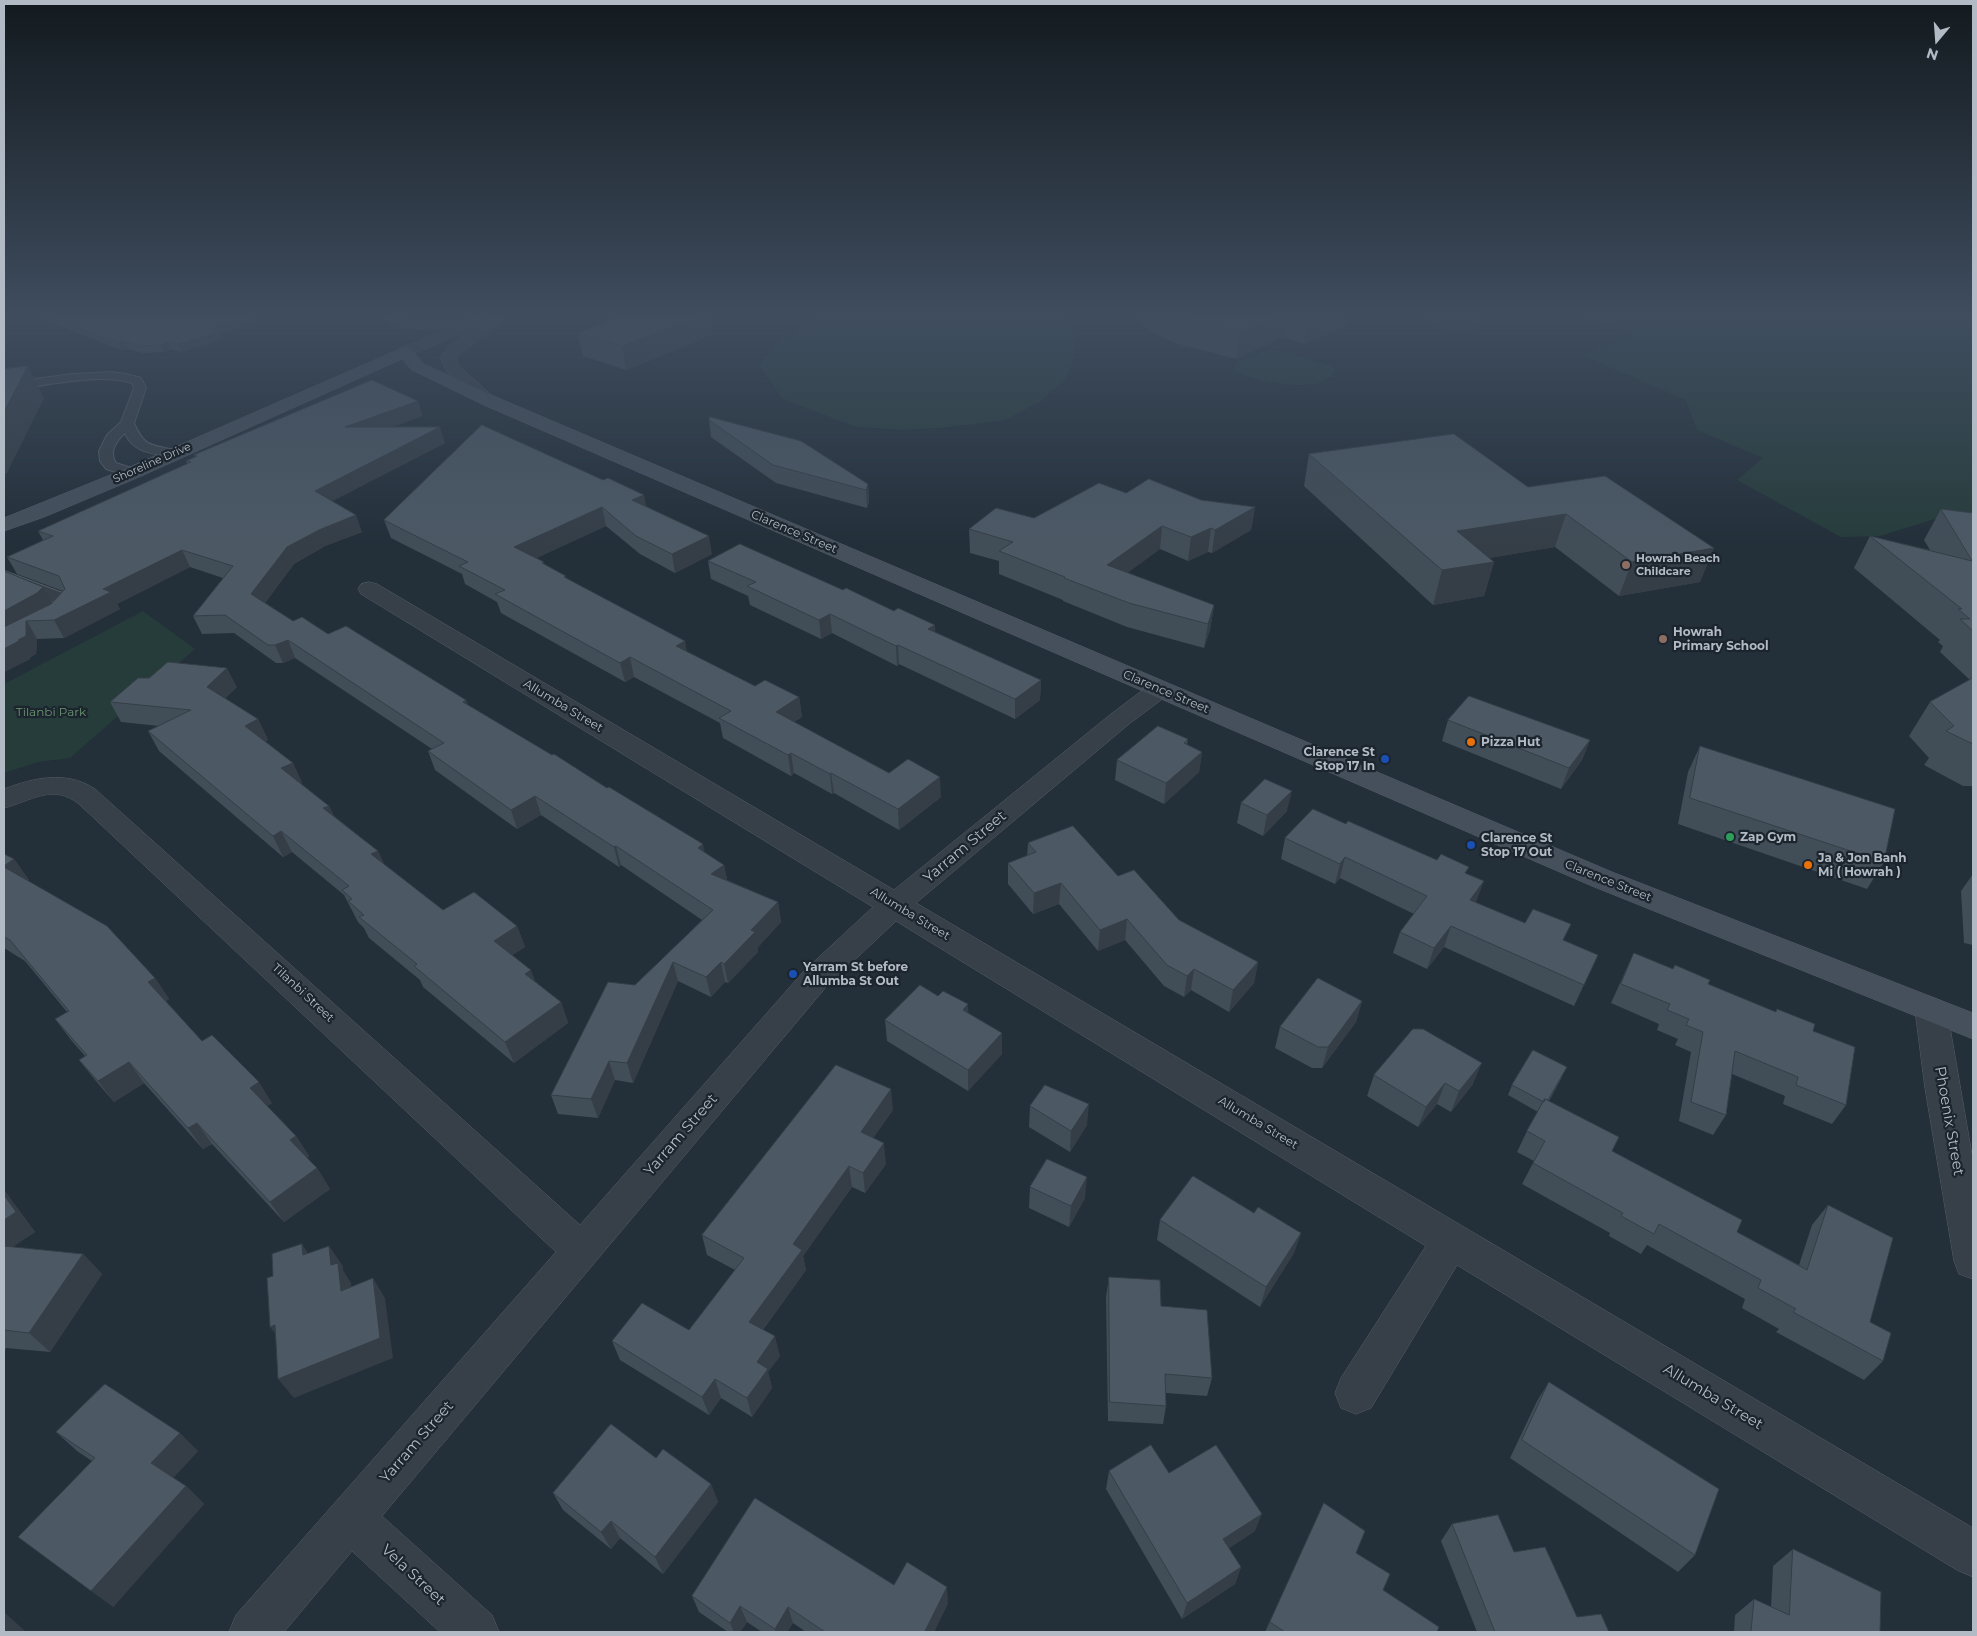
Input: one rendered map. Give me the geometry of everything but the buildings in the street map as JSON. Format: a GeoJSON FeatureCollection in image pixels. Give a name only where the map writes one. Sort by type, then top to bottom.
{"type":"FeatureCollection","features":[{"type":"Feature","properties":{"kind":"main road","name":"Shoreline Drive"},"geometry":{"type":"LineString","coordinates":[[4,531],[37,514],[309,395]]}},
{"type":"Feature","properties":{"kind":"main road"},"geometry":{"type":"LineString","coordinates":[[469,395],[490,401]]}},
{"type":"Feature","properties":{"kind":"main road","name":"Clarence Street"},"geometry":{"type":"LineString","coordinates":[[478,395],[1602,879],[1973,1026]]}},
{"type":"Feature","properties":{"kind":"main road","name":"Shoreline Drive"},"geometry":{"type":"LineString","coordinates":[[4,525],[37,514]]}},
{"type":"Feature","properties":{"kind":"street"},"geometry":{"type":"LineString","coordinates":[[483,395],[490,401]]}},
{"type":"Feature","properties":{"kind":"street","name":"Allumba Street"},"geometry":{"type":"LineString","coordinates":[[369,589],[1973,1554]]}},
{"type":"Feature","properties":{"kind":"street","name":"Yarram Street"},"geometry":{"type":"LineString","coordinates":[[253,1632],[815,980],[860,935],[895,905],[1120,719],[1160,689]]}},
{"type":"Feature","properties":{"kind":"street","name":"Tilanbi Street"},"geometry":{"type":"LineString","coordinates":[[4,800],[23,791],[64,785],[78,791],[99,806],[582,1251]]}},
{"type":"Feature","properties":{"kind":"street","name":"Phoenix Street"},"geometry":{"type":"LineString","coordinates":[[1931,1010],[1942,1088],[1973,1261]]}},
{"type":"Feature","properties":{"kind":"street"},"geometry":{"type":"LineString","coordinates":[[1356,1392],[1452,1239]]}},
{"type":"Feature","properties":{"kind":"street","name":"Vela Street"},"geometry":{"type":"LineString","coordinates":[[352,1519],[474,1632]]}},
{"type":"Feature","properties":{"kind":"lane"},"geometry":{"type":"LineString","coordinates":[[132,473],[111,466],[107,461],[106,451],[112,438],[127,423],[137,395]]}},
{"type":"Feature","properties":{"kind":"lane"},"geometry":{"type":"LineString","coordinates":[[127,423],[135,441],[142,446],[173,454]]}},
{"type":"Feature","properties":{"kind":"lane"},"geometry":{"type":"LineString","coordinates":[[4,576],[62,599],[64,605],[54,616],[4,643]]}},
{"type":"Feature","properties":{"kind":"green space"},"geometry":{"type":"Polygon","coordinates":[[[780,395],[1047,395],[1006,420],[940,428],[903,430],[856,427],[783,399],[780,395]]]}},
{"type":"Feature","properties":{"kind":"green space"},"geometry":{"type":"Polygon","coordinates":[[[1675,395],[1973,395],[1973,521],[1947,515],[1880,536],[1841,537],[1737,480],[1763,458],[1697,430],[1686,400],[1675,395]]]}},
{"type":"Feature","properties":{"kind":"green space","name":"Tilanbi Park"},"geometry":{"type":"Polygon","coordinates":[[[143,611],[195,649],[70,758],[38,762],[4,773],[4,684],[143,611]]]}},
{"type":"Feature","properties":{"kind":"place","name":"Howrah Beach Childcare"},"geometry":{"type":"Point","coordinates":[1626,565]}},
{"type":"Feature","properties":{"kind":"place","name":"Howrah Primary School"},"geometry":{"type":"Point","coordinates":[1663,639]}},
{"type":"Feature","properties":{"kind":"place","name":"Pizza Hut"},"geometry":{"type":"Point","coordinates":[1471,742]}},
{"type":"Feature","properties":{"kind":"place","name":"Clarence St Stop 17 In"},"geometry":{"type":"Point","coordinates":[1385,759]}},
{"type":"Feature","properties":{"kind":"place","name":"Zap Gym"},"geometry":{"type":"Point","coordinates":[1730,837]}},
{"type":"Feature","properties":{"kind":"place","name":"Clarence St Stop 17 Out"},"geometry":{"type":"Point","coordinates":[1471,845]}},
{"type":"Feature","properties":{"kind":"place","name":"Ja & Jon Banh Mi ( Howrah )"},"geometry":{"type":"Point","coordinates":[1808,865]}},
{"type":"Feature","properties":{"kind":"place","name":"Yarram St before Allumba St Out"},"geometry":{"type":"Point","coordinates":[793,974]}}]}
